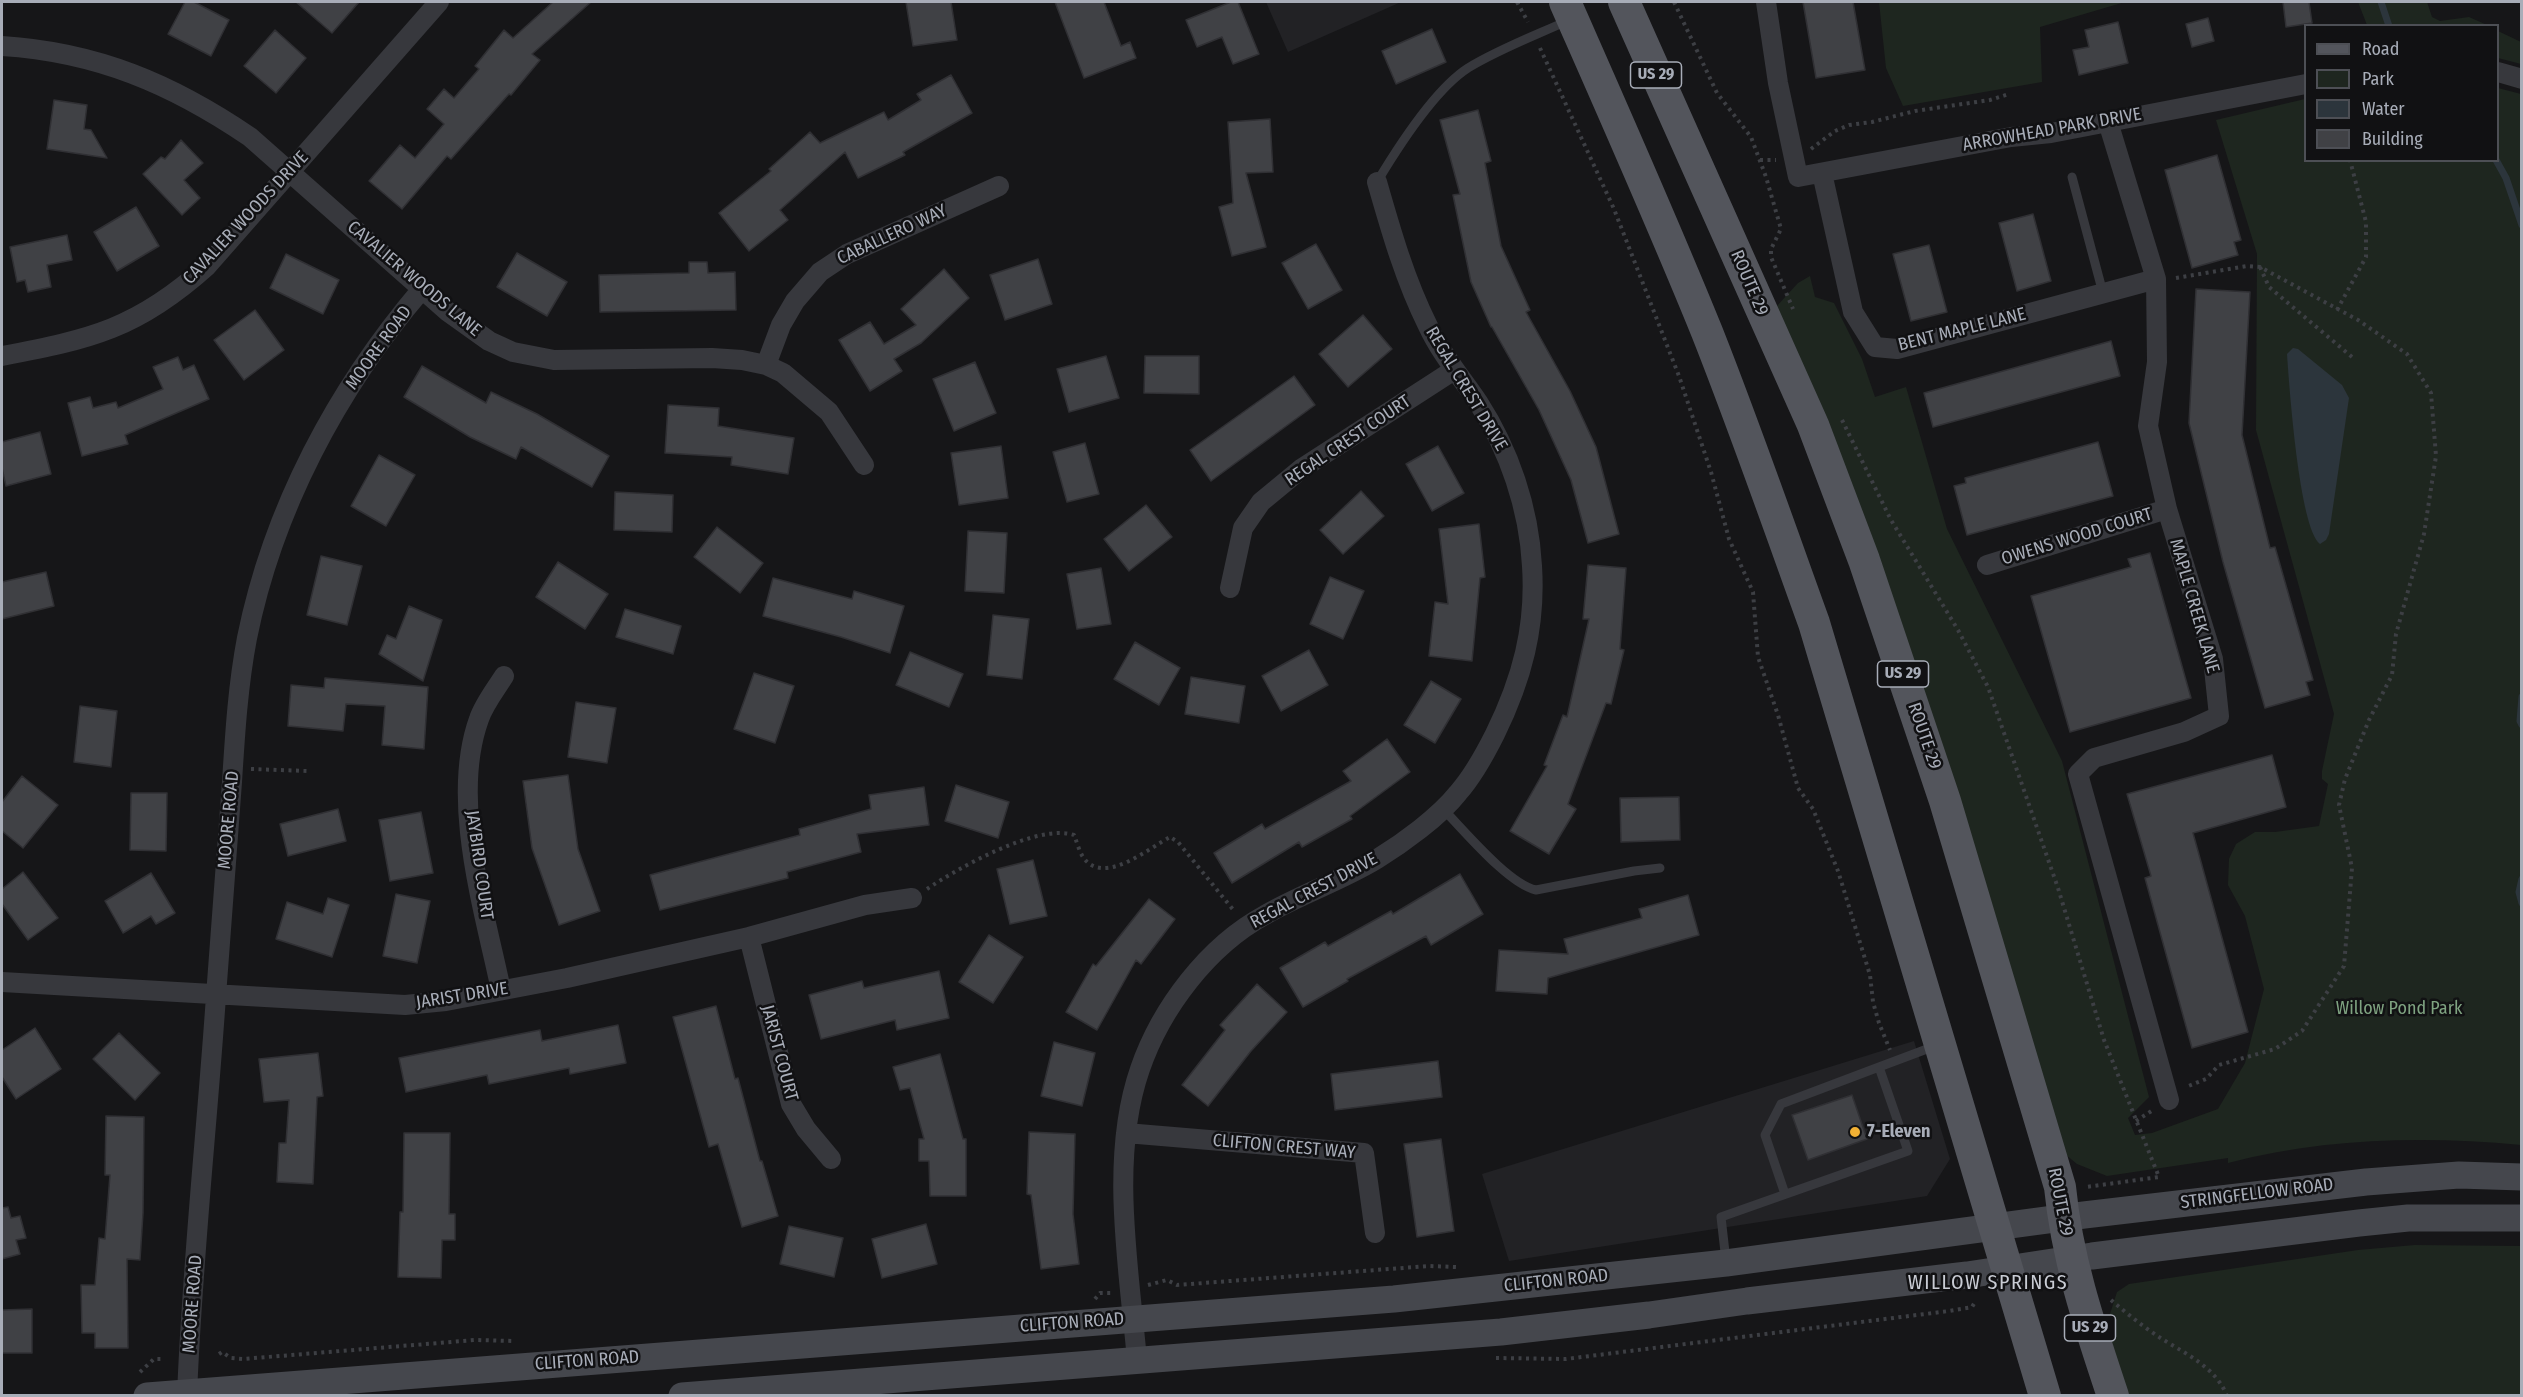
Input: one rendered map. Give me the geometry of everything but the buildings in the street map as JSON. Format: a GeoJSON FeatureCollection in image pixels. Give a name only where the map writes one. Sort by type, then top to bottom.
{"type":"FeatureCollection","features":[{"type":"Feature","properties":{"kind":"main road","name":"ROUTE 29"},"geometry":{"type":"LineString","coordinates":[[1624,2],[1813,425],[1864,560],[1946,801],[2060,1187],[2063,1219],[2078,1291],[2113,1395]]}},
{"type":"Feature","properties":{"kind":"main road","name":"US 29"},"geometry":{"type":"LineString","coordinates":[[1569,10],[1666,233],[1772,504],[1814,623],[2045,1395]]}},
{"type":"Feature","properties":{"kind":"main road","name":"STRINGFELLOW ROAD"},"geometry":{"type":"LineString","coordinates":[[1994,1227],[2366,1182],[2459,1175],[2522,1177]]}},
{"type":"Feature","properties":{"kind":"main road"},"geometry":{"type":"LineString","coordinates":[[682,1395],[1405,1337],[1501,1332],[2408,1218],[2522,1218]]}},
{"type":"Feature","properties":{"kind":"main road","name":"CLIFTON ROAD"},"geometry":{"type":"LineString","coordinates":[[142,1385],[188,1394],[1394,1299],[1726,1263],[1994,1227]]}},
{"type":"Feature","properties":{"kind":"street","name":"CAVALIER WOODS DRIVE"},"geometry":{"type":"LineString","coordinates":[[2,356],[91,338],[126,324],[156,307],[207,266],[439,2]]}},
{"type":"Feature","properties":{"kind":"street"},"geometry":{"type":"LineString","coordinates":[[1766,2],[1778,83],[1794,155]]}},
{"type":"Feature","properties":{"kind":"street","name":"CAVALIER WOODS LANE"},"geometry":{"type":"LineString","coordinates":[[2,46],[53,51],[95,60],[136,73],[216,114],[250,137],[422,290],[489,341],[513,352],[554,360],[712,358],[742,360],[766,365],[783,373],[829,412],[864,465]]}},
{"type":"Feature","properties":{"kind":"street"},"geometry":{"type":"LineString","coordinates":[[2499,72],[2522,79]]}},
{"type":"Feature","properties":{"kind":"street","name":"ARROWHEAD PARK DRIVE"},"geometry":{"type":"LineString","coordinates":[[1794,155],[1798,177],[2010,137],[2051,133],[2304,84]]}},
{"type":"Feature","properties":{"kind":"street","name":"MAPLE CREEK LANE"},"geometry":{"type":"LineString","coordinates":[[2108,122],[2156,280],[2157,362],[2148,426],[2167,509],[2213,659],[2219,716],[2184,732],[2094,758],[2078,774],[2169,1100]]}},
{"type":"Feature","properties":{"kind":"street","name":"BENT MAPLE LANE"},"geometry":{"type":"LineString","coordinates":[[1822,173],[1853,312],[1875,347],[1896,349],[2156,280]]}},
{"type":"Feature","properties":{"kind":"street","name":"REGAL CREST DRIVE"},"geometry":{"type":"LineString","coordinates":[[1137,1360],[1122,1179],[1126,1133],[1139,1070],[1165,1015],[1189,982],[1219,949],[1247,927],[1280,907],[1349,875],[1378,858],[1409,837],[1458,794],[1484,756],[1510,704],[1526,659],[1532,612],[1532,567],[1527,521],[1515,482],[1500,440],[1428,328],[1403,268],[1377,182]]}},
{"type":"Feature","properties":{"kind":"street","name":"CABALLERO WAY"},"geometry":{"type":"LineString","coordinates":[[766,365],[781,326],[795,301],[820,272],[847,254],[999,186]]}},
{"type":"Feature","properties":{"kind":"street","name":"MOORE ROAD"},"geometry":{"type":"LineString","coordinates":[[188,1394],[190,1326],[237,709],[247,639],[263,573],[291,496],[351,384],[390,328],[422,290]]}},
{"type":"Feature","properties":{"kind":"street","name":"REGAL CREST COURT"},"geometry":{"type":"LineString","coordinates":[[1230,588],[1243,528],[1261,502],[1301,469],[1454,370]]}},
{"type":"Feature","properties":{"kind":"street","name":"OWENS WOOD COURT"},"geometry":{"type":"LineString","coordinates":[[1987,565],[2167,509]]}},
{"type":"Feature","properties":{"kind":"street","name":"JAYBIRD COURT"},"geometry":{"type":"LineString","coordinates":[[501,990],[475,867],[468,777],[472,745],[479,717],[504,676]]}},
{"type":"Feature","properties":{"kind":"street","name":"JARIST DRIVE"},"geometry":{"type":"LineString","coordinates":[[2,982],[405,1005],[446,1001],[567,978],[749,937],[865,905],[912,898]]}},
{"type":"Feature","properties":{"kind":"street","name":"JARIST COURT"},"geometry":{"type":"LineString","coordinates":[[749,937],[791,1104],[806,1129],[831,1158]]}},
{"type":"Feature","properties":{"kind":"street","name":"CLIFTON CREST WAY"},"geometry":{"type":"LineString","coordinates":[[1126,1133],[1364,1153],[1375,1233]]}},
{"type":"Feature","properties":{"kind":"lane"},"geometry":{"type":"LineString","coordinates":[[1377,182],[1412,129],[1455,79],[1468,69],[1534,36],[1569,10]]}},
{"type":"Feature","properties":{"kind":"lane"},"geometry":{"type":"LineString","coordinates":[[2072,177],[2103,293]]}},
{"type":"Feature","properties":{"kind":"lane"},"geometry":{"type":"LineString","coordinates":[[1442,808],[1513,880],[1529,889],[1536,890],[1660,868]]}},
{"type":"Feature","properties":{"kind":"lane"},"geometry":{"type":"LineString","coordinates":[[1785,1194],[1765,1135],[1780,1104],[1940,1044]]}},
{"type":"Feature","properties":{"kind":"lane"},"geometry":{"type":"LineString","coordinates":[[1726,1263],[1721,1217],[1908,1152],[1880,1067]]}},
{"type":"Feature","properties":{"kind":"path"},"geometry":{"type":"LineString","coordinates":[[1517,2],[1614,209],[1679,376],[1711,472],[1729,539],[1753,592],[1758,657],[1778,715],[1798,788],[1813,809],[1838,871],[1870,975],[1876,1012],[1893,1062]]}},
{"type":"Feature","properties":{"kind":"path"},"geometry":{"type":"LineString","coordinates":[[1674,2],[1717,93],[1744,126],[1760,160],[1781,229],[1771,249],[1771,257],[1796,316]]}},
{"type":"Feature","properties":{"kind":"path"},"geometry":{"type":"LineString","coordinates":[[1760,160],[1778,160],[1816,148],[1835,131],[1850,125],[1915,111],[1990,100],[2009,94]]}},
{"type":"Feature","properties":{"kind":"path"},"geometry":{"type":"LineString","coordinates":[[2337,310],[2366,257],[2366,222],[2351,162]]}},
{"type":"Feature","properties":{"kind":"path"},"geometry":{"type":"LineString","coordinates":[[2136,1121],[2169,1100],[2182,1088],[2206,1079],[2219,1065],[2275,1049],[2302,1031],[2344,966],[2352,868],[2339,805],[2345,779],[2369,720],[2392,675],[2396,634],[2424,534],[2436,456],[2431,393],[2407,354],[2358,320],[2260,267],[2247,266],[2156,280]]}},
{"type":"Feature","properties":{"kind":"path"},"geometry":{"type":"LineString","coordinates":[[2260,267],[2269,287],[2352,357]]}},
{"type":"Feature","properties":{"kind":"path"},"geometry":{"type":"LineString","coordinates":[[1839,415],[1891,520],[1958,630],[1988,687],[2058,888],[2104,1040],[2159,1177],[2079,1187]]}},
{"type":"Feature","properties":{"kind":"path"},"geometry":{"type":"LineString","coordinates":[[233,767],[308,771]]}},
{"type":"Feature","properties":{"kind":"path"},"geometry":{"type":"LineString","coordinates":[[912,898],[968,863],[1048,832],[1074,836],[1082,856],[1088,863],[1098,867],[1124,865],[1170,837],[1178,842],[1247,927]]}},
{"type":"Feature","properties":{"kind":"path"},"geometry":{"type":"LineString","coordinates":[[2102,1293],[2149,1330],[2206,1367],[2217,1378],[2227,1395]]}},
{"type":"Feature","properties":{"kind":"path"},"geometry":{"type":"LineString","coordinates":[[142,1385],[154,1359],[164,1359]]}},
{"type":"Feature","properties":{"kind":"shaded area"},"geometry":{"type":"Polygon","coordinates":[[[1266,2],[1401,2],[1288,52],[1266,2]]]}},
{"type":"Feature","properties":{"kind":"shaded area"},"geometry":{"type":"Polygon","coordinates":[[[1914,1041],[1950,1159],[1927,1196],[1509,1261],[1482,1174],[1914,1041]]]}},
{"type":"Feature","properties":{"kind":"green space"},"geometry":{"type":"Polygon","coordinates":[[[1879,2],[2125,2],[2040,27],[2042,82],[1903,106],[1886,68],[1879,2]]]}},
{"type":"Feature","properties":{"kind":"green space"},"geometry":{"type":"Polygon","coordinates":[[[2358,2],[2427,2],[2432,17],[2440,21],[2469,17],[2485,24],[2367,24],[2358,2]]]}},
{"type":"Feature","properties":{"kind":"green space"},"geometry":{"type":"Polygon","coordinates":[[[2499,31],[2521,42],[2521,64],[2499,58],[2499,31]]]}},
{"type":"Feature","properties":{"kind":"green space","name":"Willow Pond Park"},"geometry":{"type":"Polygon","coordinates":[[[2499,88],[2521,94],[2521,1145],[2448,1140],[2374,1141],[2300,1148],[2228,1163],[2228,1158],[2107,1176],[2077,1164],[2054,1145],[1776,307],[1798,283],[1810,276],[1815,297],[1834,303],[1862,359],[1875,397],[1906,387],[1947,529],[2062,761],[2149,1097],[2128,1118],[2135,1135],[2152,1133],[2218,1109],[2245,1063],[2264,989],[2245,916],[2228,885],[2229,859],[2236,844],[2255,832],[2275,832],[2319,826],[2328,784],[2322,779],[2322,771],[2334,714],[2256,430],[2257,254],[2216,120],[2304,99],[2304,162],[2499,162],[2499,88]]]}},
{"type":"Feature","properties":{"kind":"green space"},"geometry":{"type":"Polygon","coordinates":[[[2415,1245],[2521,1246],[2521,1395],[2121,1395],[2107,1350],[2109,1317],[2117,1292],[2129,1284],[2358,1250],[2415,1245]]]}},
{"type":"Feature","properties":{"kind":"water"},"geometry":{"type":"Polygon","coordinates":[[[2293,348],[2298,349],[2342,385],[2349,398],[2329,534],[2320,544],[2313,533],[2306,512],[2296,455],[2287,354],[2293,348]]]}},
{"type":"Feature","properties":{"kind":"waterway"},"geometry":{"type":"LineString","coordinates":[[2381,2],[2388,24]]}},
{"type":"Feature","properties":{"kind":"waterway"},"geometry":{"type":"LineString","coordinates":[[2497,162],[2506,178],[2522,225]]}},
{"type":"Feature","properties":{"kind":"waterway"},"geometry":{"type":"LineString","coordinates":[[2522,697],[2520,721],[2522,725]]}},
{"type":"Feature","properties":{"kind":"waterway"},"geometry":{"type":"LineString","coordinates":[[2522,879],[2519,892],[2522,903]]}},
{"type":"Feature","properties":{"kind":"place","name":"7-Eleven"},"geometry":{"type":"Point","coordinates":[1855,1132]}},
{"type":"Feature","properties":{"kind":"district","name":"WILLOW SPRINGS"},"geometry":{"type":"Point","coordinates":[1988,1283]}}]}
